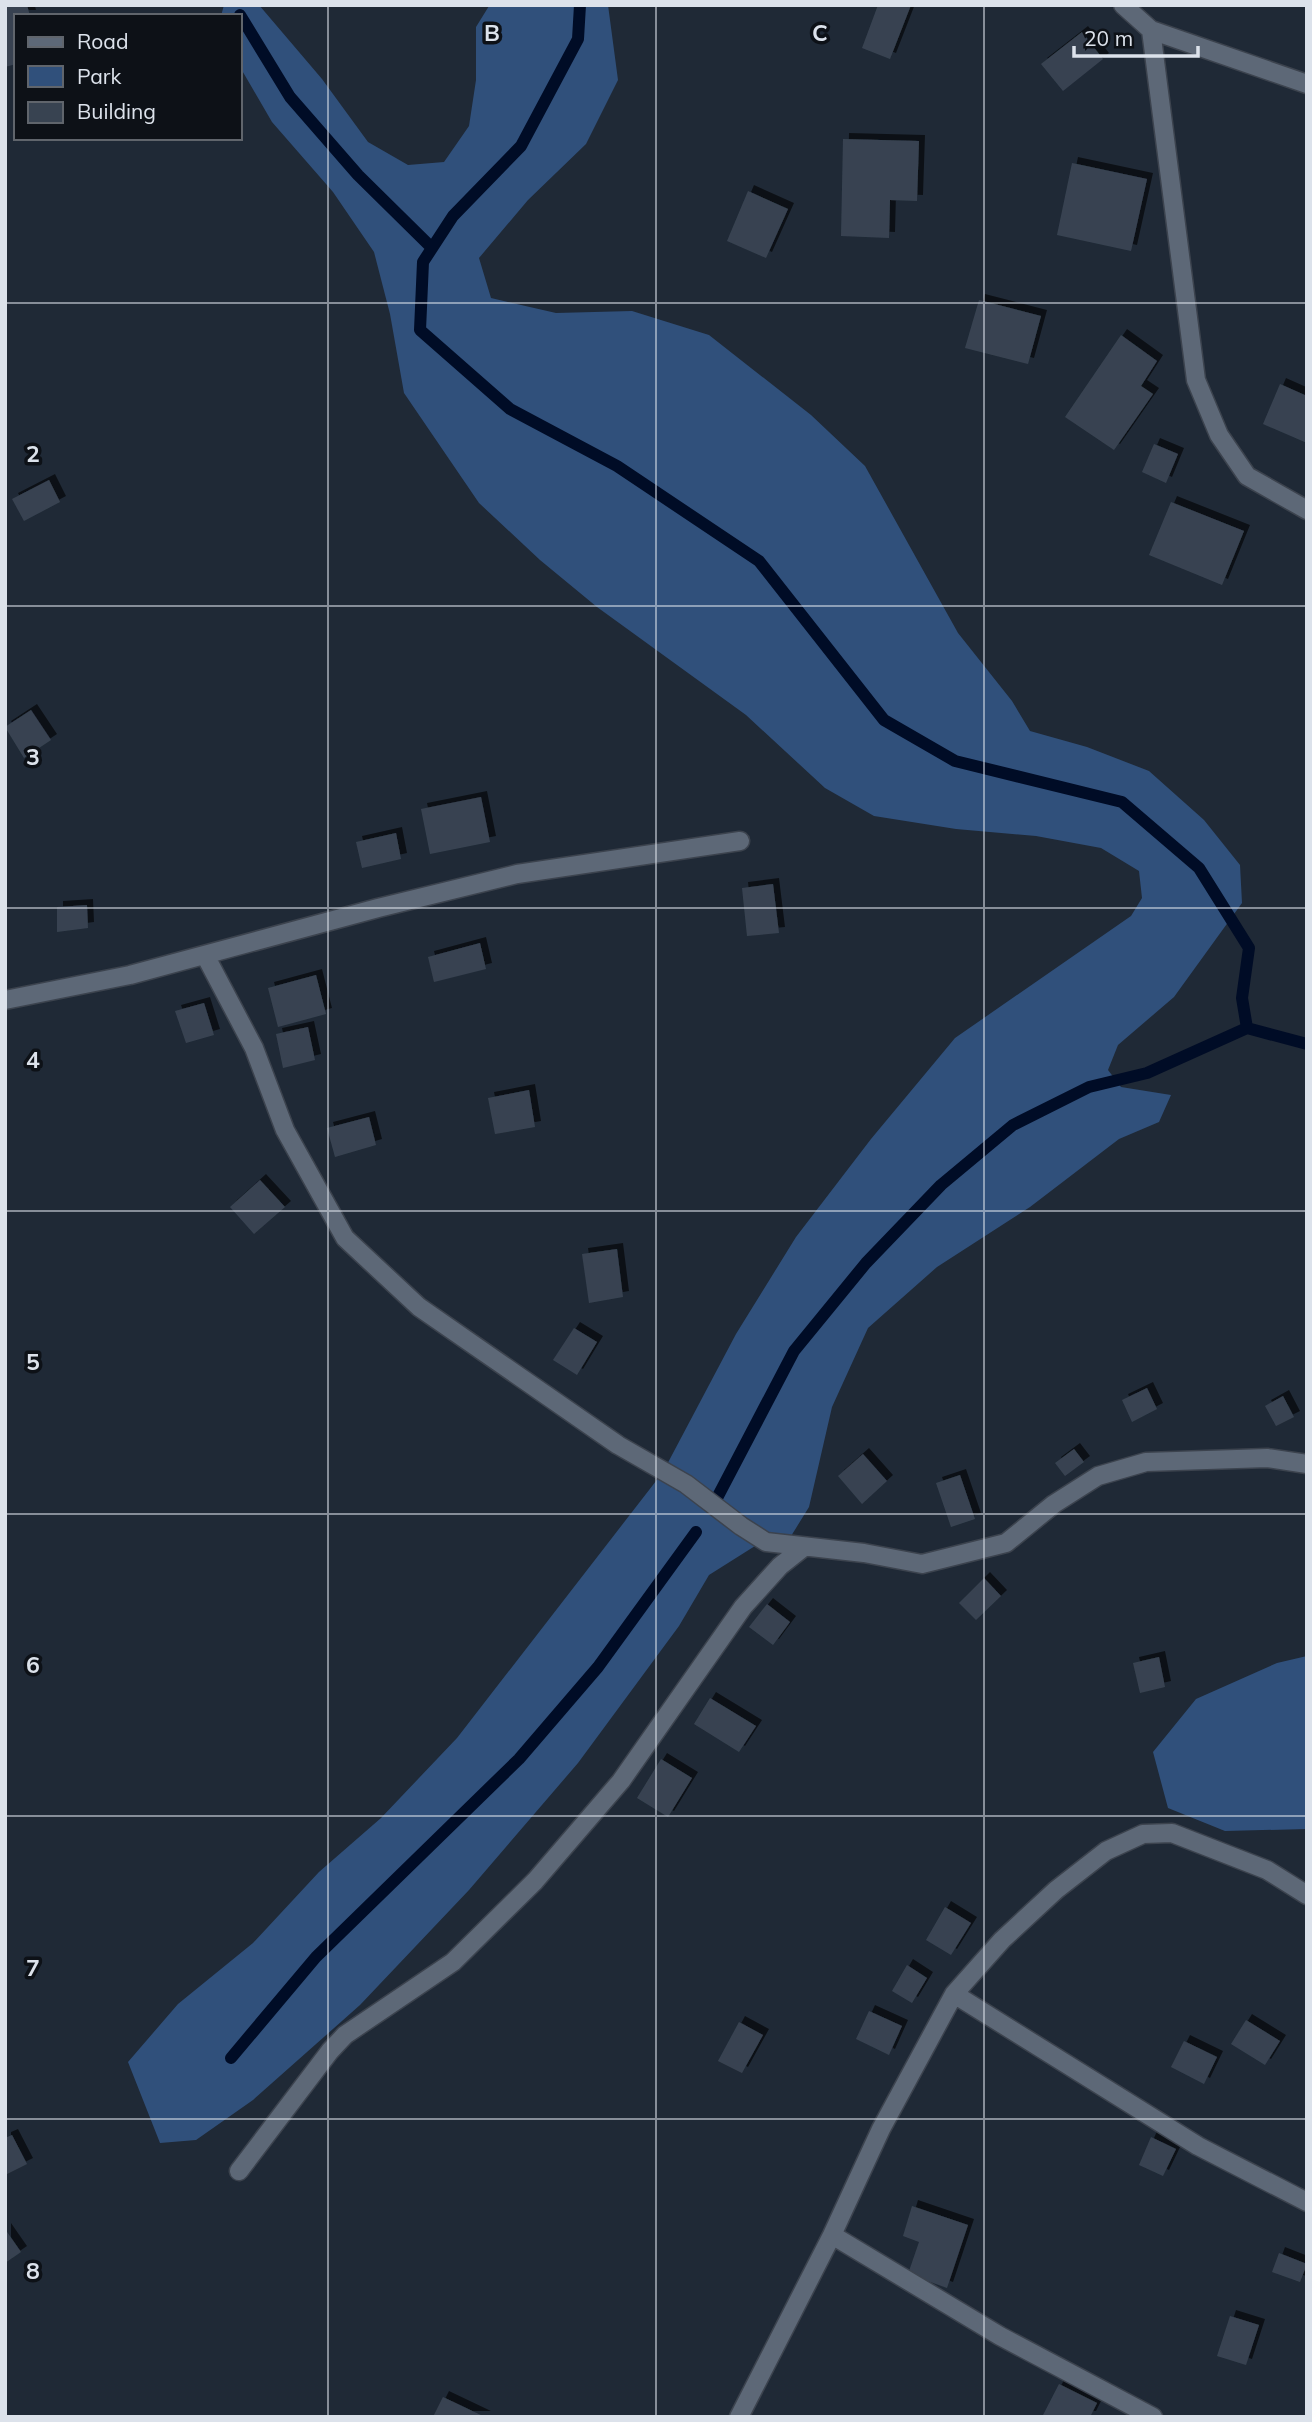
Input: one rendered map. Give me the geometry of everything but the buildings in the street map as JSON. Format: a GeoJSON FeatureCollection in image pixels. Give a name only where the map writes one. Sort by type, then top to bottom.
{"type":"FeatureCollection","features":[{"type":"Feature","properties":{"kind":"street"},"geometry":{"type":"LineString","coordinates":[[1123,5],[1151,30],[1307,84]]}},
{"type":"Feature","properties":{"kind":"street"},"geometry":{"type":"LineString","coordinates":[[1151,30],[1196,380],[1219,435],[1247,476],[1307,510]]}},
{"type":"Feature","properties":{"kind":"street"},"geometry":{"type":"LineString","coordinates":[[5,1000],[130,975],[378,908],[517,874],[740,841]]}},
{"type":"Feature","properties":{"kind":"street"},"geometry":{"type":"LineString","coordinates":[[205,955],[254,1048],[285,1130],[345,1238],[419,1307],[618,1445],[685,1484],[766,1542],[864,1553],[922,1564],[1006,1543],[1054,1504],[1098,1476],[1146,1462],[1267,1458],[1307,1464]]}},
{"type":"Feature","properties":{"kind":"street"},"geometry":{"type":"LineString","coordinates":[[239,2171],[345,2035],[453,1962],[535,1881],[621,1781],[743,1608],[780,1566],[804,1547]]}},
{"type":"Feature","properties":{"kind":"street"},"geometry":{"type":"LineString","coordinates":[[739,2417],[832,2235],[881,2129],[954,1994],[1002,1940],[1056,1890],[1107,1851],[1143,1834],[1172,1833],[1267,1870],[1307,1895]]}},
{"type":"Feature","properties":{"kind":"street"},"geometry":{"type":"LineString","coordinates":[[954,1994],[1198,2146],[1307,2202]]}},
{"type":"Feature","properties":{"kind":"street"},"geometry":{"type":"LineString","coordinates":[[832,2235],[1000,2336],[1153,2417]]}},
{"type":"Feature","properties":{"kind":"green space"},"geometry":{"type":"Polygon","coordinates":[[[224,5],[259,5],[322,79],[368,142],[408,165],[444,162],[469,126],[476,80],[476,27],[489,6],[608,5],[618,80],[586,144],[528,200],[479,258],[491,298],[556,313],[632,311],[709,335],[811,415],[865,466],[958,633],[1012,701],[1030,731],[1087,747],[1149,771],[1204,820],[1240,865],[1242,903],[1174,997],[1118,1045],[1108,1070],[1121,1087],[1171,1095],[1159,1122],[1119,1139],[1030,1207],[937,1267],[868,1328],[832,1407],[809,1507],[788,1541],[755,1546],[709,1575],[679,1626],[578,1763],[469,1890],[360,2005],[253,2100],[196,2140],[160,2143],[128,2062],[178,2004],[253,1943],[319,1872],[381,1818],[457,1738],[663,1472],[736,1334],[796,1237],[871,1139],[955,1038],[1131,916],[1142,898],[1139,871],[1101,848],[1036,836],[956,829],[874,816],[825,788],[746,715],[597,607],[540,560],[479,503],[404,393],[390,314],[374,252],[333,192],[272,122],[242,70],[242,14],[222,14],[224,5]]]}},
{"type":"Feature","properties":{"kind":"green space"},"geometry":{"type":"Polygon","coordinates":[[[1307,1656],[1307,1829],[1225,1831],[1168,1808],[1153,1752],[1196,1699],[1277,1663],[1307,1656]]]}},
{"type":"Feature","properties":{"kind":"waterway"},"geometry":{"type":"LineString","coordinates":[[580,5],[578,39],[521,146],[453,216],[423,262],[420,330],[510,409],[617,466],[759,561],[884,720],[955,761],[1122,802],[1199,868],[1249,948],[1242,998],[1247,1028],[1307,1044]]}},
{"type":"Feature","properties":{"kind":"waterway"},"geometry":{"type":"LineString","coordinates":[[242,18],[290,97],[358,175],[432,248]]}},
{"type":"Feature","properties":{"kind":"waterway"},"geometry":{"type":"LineString","coordinates":[[717,1498],[794,1351],[866,1263],[941,1185],[1013,1125],[1089,1087],[1147,1073],[1247,1028]]}},
{"type":"Feature","properties":{"kind":"waterway"},"geometry":{"type":"LineString","coordinates":[[231,2058],[316,1957],[519,1759],[598,1667],[696,1532]]}}]}
